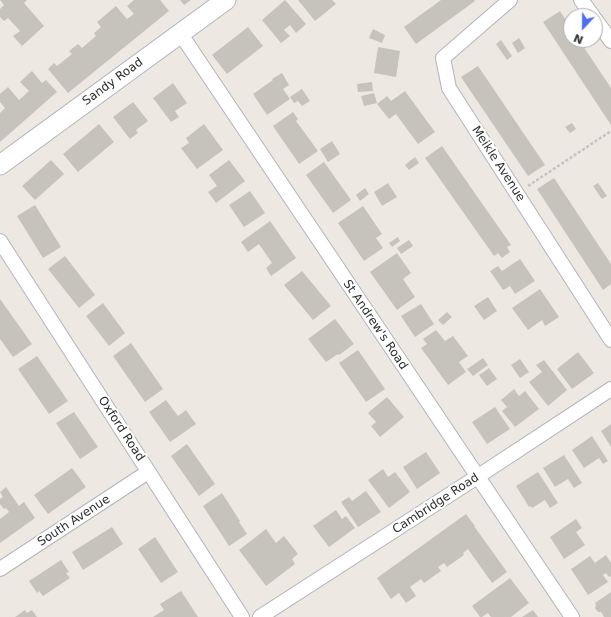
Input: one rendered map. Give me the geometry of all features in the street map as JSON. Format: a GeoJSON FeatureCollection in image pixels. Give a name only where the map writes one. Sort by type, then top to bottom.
{"type":"FeatureCollection","features":[{"type":"Feature","properties":{"kind":"main road","name":"Sandy Road"},"geometry":{"type":"LineString","coordinates":[[0,165],[226,0]]}},
{"type":"Feature","properties":{"kind":"street","name":"Meikle Avenue"},"geometry":{"type":"LineString","coordinates":[[510,0],[443,58],[449,88],[611,340]]}},
{"type":"Feature","properties":{"kind":"street"},"geometry":{"type":"LineString","coordinates":[[603,30],[611,41]]}},
{"type":"Feature","properties":{"kind":"street","name":"St Andrew's Road"},"geometry":{"type":"LineString","coordinates":[[180,33],[572,617]]}},
{"type":"Feature","properties":{"kind":"street","name":"Oxford Road"},"geometry":{"type":"LineString","coordinates":[[0,241],[242,617]]}},
{"type":"Feature","properties":{"kind":"street","name":"Cambridge Road"},"geometry":{"type":"LineString","coordinates":[[260,617],[611,389]]}},
{"type":"Feature","properties":{"kind":"street","name":"South Avenue"},"geometry":{"type":"LineString","coordinates":[[0,569],[148,472]]}},
{"type":"Feature","properties":{"kind":"path"},"geometry":{"type":"LineString","coordinates":[[517,193],[611,131]]}},
{"type":"Feature","properties":{"kind":"building"},"geometry":{"type":"Polygon","coordinates":[[[0,0],[27,0],[24,3],[44,26],[22,46],[13,36],[20,31],[8,18],[4,21],[0,17],[0,9],[4,5],[0,0]]]}},
{"type":"Feature","properties":{"kind":"building"},"geometry":{"type":"Polygon","coordinates":[[[134,0],[160,0],[169,11],[68,93],[48,69],[54,63],[57,66],[72,54],[69,51],[78,44],[82,48],[96,36],[94,33],[101,27],[97,22],[116,6],[127,19],[134,14],[127,6],[134,0]]]}},
{"type":"Feature","properties":{"kind":"building"},"geometry":{"type":"Polygon","coordinates":[[[180,0],[191,0],[184,5],[180,0]]]}},
{"type":"Feature","properties":{"kind":"building"},"geometry":{"type":"Polygon","coordinates":[[[285,0],[306,24],[296,33],[290,25],[284,30],[290,36],[281,43],[262,20],[285,0]]]}},
{"type":"Feature","properties":{"kind":"building"},"geometry":{"type":"Polygon","coordinates":[[[298,0],[332,0],[336,4],[315,21],[298,0]]]}},
{"type":"Feature","properties":{"kind":"building"},"geometry":{"type":"Polygon","coordinates":[[[441,0],[475,1],[416,44],[404,27],[441,0]]]}},
{"type":"Feature","properties":{"kind":"building"},"geometry":{"type":"Polygon","coordinates":[[[560,11],[563,16],[563,48],[584,48],[611,88],[611,125],[543,22],[560,11]]]}},
{"type":"Feature","properties":{"kind":"building"},"geometry":{"type":"Polygon","coordinates":[[[248,27],[263,46],[227,74],[212,55],[248,27]]]}},
{"type":"Feature","properties":{"kind":"building"},"geometry":{"type":"Polygon","coordinates":[[[373,29],[385,35],[382,43],[369,38],[373,29]]]}},
{"type":"Feature","properties":{"kind":"building"},"geometry":{"type":"Polygon","coordinates":[[[519,38],[525,48],[518,53],[512,43],[519,38]]]}},
{"type":"Feature","properties":{"kind":"building"},"geometry":{"type":"Polygon","coordinates":[[[501,40],[512,56],[507,60],[496,44],[501,40]]]}},
{"type":"Feature","properties":{"kind":"building"},"geometry":{"type":"Polygon","coordinates":[[[378,47],[400,51],[396,77],[374,73],[378,47]]]}},
{"type":"Feature","properties":{"kind":"building"},"geometry":{"type":"Polygon","coordinates":[[[478,66],[545,165],[528,176],[461,77],[478,66]]]}},
{"type":"Feature","properties":{"kind":"building"},"geometry":{"type":"Polygon","coordinates":[[[32,71],[42,83],[46,80],[57,92],[0,142],[0,113],[5,108],[0,102],[0,94],[8,87],[19,100],[29,91],[20,82],[32,71]]]}},
{"type":"Feature","properties":{"kind":"building"},"geometry":{"type":"Polygon","coordinates":[[[282,73],[289,85],[283,89],[290,99],[267,115],[253,94],[282,73]]]}},
{"type":"Feature","properties":{"kind":"building"},"geometry":{"type":"Polygon","coordinates":[[[372,82],[373,91],[358,92],[357,84],[372,82]]]}},
{"type":"Feature","properties":{"kind":"building"},"geometry":{"type":"Polygon","coordinates":[[[173,83],[187,103],[175,111],[179,117],[171,122],[153,98],[173,83]]]}},
{"type":"Feature","properties":{"kind":"building"},"geometry":{"type":"Polygon","coordinates":[[[302,89],[310,101],[302,106],[298,101],[294,103],[290,97],[302,89]]]}},
{"type":"Feature","properties":{"kind":"building"},"geometry":{"type":"Polygon","coordinates":[[[405,91],[435,132],[418,144],[396,114],[389,119],[377,104],[387,96],[391,101],[405,91]]]}},
{"type":"Feature","properties":{"kind":"building"},"geometry":{"type":"Polygon","coordinates":[[[374,93],[377,103],[364,106],[361,96],[374,93]]]}},
{"type":"Feature","properties":{"kind":"building"},"geometry":{"type":"Polygon","coordinates":[[[133,102],[148,121],[136,130],[138,133],[130,139],[113,117],[133,102]]]}},
{"type":"Feature","properties":{"kind":"building"},"geometry":{"type":"Polygon","coordinates":[[[293,112],[298,119],[296,121],[318,151],[299,164],[273,126],[293,112]]]}},
{"type":"Feature","properties":{"kind":"building"},"geometry":{"type":"Polygon","coordinates":[[[572,123],[576,129],[570,133],[565,127],[572,123]]]}},
{"type":"Feature","properties":{"kind":"building"},"geometry":{"type":"Polygon","coordinates":[[[99,124],[114,142],[78,172],[63,154],[99,124]]]}},
{"type":"Feature","properties":{"kind":"building"},"geometry":{"type":"Polygon","coordinates":[[[204,124],[223,150],[197,169],[181,148],[189,143],[186,138],[204,124]]]}},
{"type":"Feature","properties":{"kind":"building"},"geometry":{"type":"Polygon","coordinates":[[[332,141],[340,154],[328,162],[320,149],[332,141]]]}},
{"type":"Feature","properties":{"kind":"building"},"geometry":{"type":"Polygon","coordinates":[[[442,146],[511,245],[507,247],[510,252],[502,258],[498,253],[494,256],[425,158],[442,146]]]}},
{"type":"Feature","properties":{"kind":"building"},"geometry":{"type":"Polygon","coordinates":[[[415,157],[419,163],[409,170],[405,165],[415,157]]]}},
{"type":"Feature","properties":{"kind":"building"},"geometry":{"type":"Polygon","coordinates":[[[51,160],[64,174],[35,200],[22,186],[51,160]]]}},
{"type":"Feature","properties":{"kind":"building"},"geometry":{"type":"Polygon","coordinates":[[[229,160],[245,181],[216,203],[208,192],[217,186],[209,175],[229,160]]]}},
{"type":"Feature","properties":{"kind":"building"},"geometry":{"type":"Polygon","coordinates":[[[324,162],[351,200],[333,213],[306,175],[324,162]]]}},
{"type":"Feature","properties":{"kind":"building"},"geometry":{"type":"Polygon","coordinates":[[[554,178],[611,264],[611,284],[603,290],[537,189],[554,178]]]}},
{"type":"Feature","properties":{"kind":"building"},"geometry":{"type":"Polygon","coordinates":[[[388,183],[397,197],[382,206],[374,192],[388,183]]]}},
{"type":"Feature","properties":{"kind":"building"},"geometry":{"type":"Polygon","coordinates":[[[598,183],[607,196],[602,199],[593,186],[598,183]]]}},
{"type":"Feature","properties":{"kind":"building"},"geometry":{"type":"Polygon","coordinates":[[[365,188],[369,194],[360,201],[356,195],[365,188]]]}},
{"type":"Feature","properties":{"kind":"building"},"geometry":{"type":"Polygon","coordinates":[[[250,191],[265,213],[244,227],[229,205],[250,191]]]}},
{"type":"Feature","properties":{"kind":"building"},"geometry":{"type":"Polygon","coordinates":[[[35,205],[61,247],[43,258],[17,216],[35,205]]]}},
{"type":"Feature","properties":{"kind":"building"},"geometry":{"type":"Polygon","coordinates":[[[363,206],[382,234],[376,238],[383,248],[364,261],[338,223],[363,206]]]}},
{"type":"Feature","properties":{"kind":"building"},"geometry":{"type":"Polygon","coordinates":[[[270,221],[296,258],[271,276],[266,268],[272,263],[259,244],[248,252],[241,242],[270,221]]]}},
{"type":"Feature","properties":{"kind":"building"},"geometry":{"type":"Polygon","coordinates":[[[398,237],[400,241],[392,247],[389,243],[398,237]]]}},
{"type":"Feature","properties":{"kind":"building"},"geometry":{"type":"Polygon","coordinates":[[[409,240],[413,246],[401,254],[397,248],[409,240]]]}},
{"type":"Feature","properties":{"kind":"building"},"geometry":{"type":"Polygon","coordinates":[[[397,253],[411,273],[403,279],[415,297],[397,310],[370,272],[397,253]]]}},
{"type":"Feature","properties":{"kind":"building"},"geometry":{"type":"Polygon","coordinates":[[[65,256],[95,295],[79,308],[48,269],[65,256]]]}},
{"type":"Feature","properties":{"kind":"building"},"geometry":{"type":"Polygon","coordinates":[[[520,259],[535,281],[515,294],[510,286],[503,290],[490,271],[498,266],[502,271],[520,259]]]}},
{"type":"Feature","properties":{"kind":"building"},"geometry":{"type":"Polygon","coordinates":[[[302,271],[331,306],[313,320],[284,285],[302,271]]]}},
{"type":"Feature","properties":{"kind":"building"},"geometry":{"type":"Polygon","coordinates":[[[540,289],[559,317],[545,326],[542,320],[528,330],[512,308],[540,289]]]}},
{"type":"Feature","properties":{"kind":"building"},"geometry":{"type":"Polygon","coordinates":[[[488,297],[497,311],[484,320],[474,306],[488,297]]]}},
{"type":"Feature","properties":{"kind":"building"},"geometry":{"type":"Polygon","coordinates":[[[0,299],[32,344],[13,357],[0,339],[0,299]]]}},
{"type":"Feature","properties":{"kind":"building"},"geometry":{"type":"Polygon","coordinates":[[[103,303],[125,333],[109,346],[86,316],[103,303]]]}},
{"type":"Feature","properties":{"kind":"building"},"geometry":{"type":"Polygon","coordinates":[[[421,304],[434,324],[415,337],[401,316],[421,304]]]}},
{"type":"Feature","properties":{"kind":"building"},"geometry":{"type":"Polygon","coordinates":[[[447,312],[452,317],[443,325],[438,320],[447,312]]]}},
{"type":"Feature","properties":{"kind":"building"},"geometry":{"type":"Polygon","coordinates":[[[335,319],[354,344],[326,362],[308,339],[335,319]]]}},
{"type":"Feature","properties":{"kind":"building"},"geometry":{"type":"Polygon","coordinates":[[[436,330],[445,341],[453,336],[468,356],[459,362],[466,372],[448,385],[421,348],[427,344],[423,339],[436,330]]]}},
{"type":"Feature","properties":{"kind":"building"},"geometry":{"type":"Polygon","coordinates":[[[131,343],[163,389],[145,402],[113,356],[131,343]]]}},
{"type":"Feature","properties":{"kind":"building"},"geometry":{"type":"Polygon","coordinates":[[[358,350],[385,389],[366,402],[339,363],[358,350]]]}},
{"type":"Feature","properties":{"kind":"building"},"geometry":{"type":"Polygon","coordinates":[[[578,352],[594,373],[572,389],[557,369],[578,352]]]}},
{"type":"Feature","properties":{"kind":"building"},"geometry":{"type":"Polygon","coordinates":[[[37,356],[68,401],[49,414],[18,369],[37,356]]]}},
{"type":"Feature","properties":{"kind":"building"},"geometry":{"type":"Polygon","coordinates":[[[483,358],[488,365],[473,376],[467,369],[483,358]]]}},
{"type":"Feature","properties":{"kind":"building"},"geometry":{"type":"Polygon","coordinates":[[[520,359],[529,372],[520,378],[511,365],[520,359]]]}},
{"type":"Feature","properties":{"kind":"building"},"geometry":{"type":"Polygon","coordinates":[[[544,360],[567,390],[548,406],[529,382],[542,372],[536,365],[544,360]]]}},
{"type":"Feature","properties":{"kind":"building"},"geometry":{"type":"Polygon","coordinates":[[[489,368],[497,379],[487,386],[479,375],[489,368]]]}},
{"type":"Feature","properties":{"kind":"building"},"geometry":{"type":"Polygon","coordinates":[[[514,389],[519,396],[525,391],[539,409],[515,427],[502,411],[507,407],[501,400],[514,389]]]}},
{"type":"Feature","properties":{"kind":"building"},"geometry":{"type":"Polygon","coordinates":[[[387,397],[404,417],[380,437],[371,426],[376,422],[368,413],[387,397]]]}},
{"type":"Feature","properties":{"kind":"building"},"geometry":{"type":"Polygon","coordinates":[[[166,400],[178,416],[186,410],[196,424],[170,442],[149,412],[166,400]]]}},
{"type":"Feature","properties":{"kind":"building"},"geometry":{"type":"Polygon","coordinates":[[[495,407],[510,429],[487,444],[472,422],[495,407]]]}},
{"type":"Feature","properties":{"kind":"building"},"geometry":{"type":"Polygon","coordinates":[[[74,412],[98,447],[80,459],[56,423],[74,412]]]}},
{"type":"Feature","properties":{"kind":"building"},"geometry":{"type":"Polygon","coordinates":[[[611,424],[611,447],[601,431],[611,424]]]}},
{"type":"Feature","properties":{"kind":"building"},"geometry":{"type":"Polygon","coordinates":[[[592,436],[608,461],[603,464],[599,458],[584,468],[572,450],[592,436]]]}},
{"type":"Feature","properties":{"kind":"building"},"geometry":{"type":"Polygon","coordinates":[[[187,444],[215,484],[199,496],[171,456],[187,444]]]}},
{"type":"Feature","properties":{"kind":"building"},"geometry":{"type":"Polygon","coordinates":[[[426,452],[440,473],[417,489],[403,467],[426,452]]]}},
{"type":"Feature","properties":{"kind":"building"},"geometry":{"type":"Polygon","coordinates":[[[564,455],[582,483],[574,488],[568,479],[555,487],[543,468],[564,455]]]}},
{"type":"Feature","properties":{"kind":"building"},"geometry":{"type":"Polygon","coordinates":[[[72,468],[86,487],[48,514],[34,495],[72,468]]]}},
{"type":"Feature","properties":{"kind":"building"},"geometry":{"type":"Polygon","coordinates":[[[383,469],[388,477],[395,472],[410,492],[389,508],[368,480],[383,469]]]}},
{"type":"Feature","properties":{"kind":"building"},"geometry":{"type":"Polygon","coordinates":[[[538,472],[558,503],[550,508],[545,500],[532,508],[531,506],[529,507],[516,486],[538,472]]]}},
{"type":"Feature","properties":{"kind":"building"},"geometry":{"type":"Polygon","coordinates":[[[6,487],[19,506],[24,502],[35,518],[0,543],[0,519],[9,512],[0,504],[0,499],[3,497],[0,492],[6,487]]]}},
{"type":"Feature","properties":{"kind":"building"},"geometry":{"type":"Polygon","coordinates":[[[366,491],[381,512],[358,527],[341,502],[349,497],[352,501],[366,491]]]}},
{"type":"Feature","properties":{"kind":"building"},"geometry":{"type":"Polygon","coordinates":[[[222,493],[247,534],[229,546],[203,506],[222,493]]]}},
{"type":"Feature","properties":{"kind":"building"},"geometry":{"type":"Polygon","coordinates":[[[336,510],[342,519],[346,516],[355,528],[329,547],[313,526],[336,510]]]}},
{"type":"Feature","properties":{"kind":"building"},"geometry":{"type":"Polygon","coordinates":[[[466,514],[507,572],[492,583],[468,549],[463,553],[464,555],[447,567],[444,563],[438,567],[441,571],[424,583],[421,579],[410,587],[416,596],[406,603],[399,593],[391,599],[377,578],[466,514]]]}},
{"type":"Feature","properties":{"kind":"building"},"geometry":{"type":"Polygon","coordinates":[[[576,519],[582,528],[576,532],[585,545],[564,559],[550,537],[576,519]]]}},
{"type":"Feature","properties":{"kind":"building"},"geometry":{"type":"Polygon","coordinates":[[[112,527],[123,544],[83,570],[72,552],[112,527]]]}},
{"type":"Feature","properties":{"kind":"building"},"geometry":{"type":"Polygon","coordinates":[[[266,529],[276,543],[284,536],[298,554],[292,559],[295,564],[266,586],[239,550],[266,529]]]}},
{"type":"Feature","properties":{"kind":"building"},"geometry":{"type":"Polygon","coordinates":[[[155,537],[178,572],[161,583],[138,549],[155,537]]]}},
{"type":"Feature","properties":{"kind":"building"},"geometry":{"type":"Polygon","coordinates":[[[606,555],[611,563],[611,577],[606,573],[603,575],[608,582],[588,595],[571,569],[590,556],[595,563],[606,555]]]}},
{"type":"Feature","properties":{"kind":"building"},"geometry":{"type":"Polygon","coordinates":[[[61,560],[69,572],[66,573],[70,578],[43,596],[39,591],[37,593],[29,581],[61,560]]]}},
{"type":"Feature","properties":{"kind":"building"},"geometry":{"type":"Polygon","coordinates":[[[510,578],[529,603],[511,617],[491,617],[488,613],[480,617],[472,606],[510,578]]]}},
{"type":"Feature","properties":{"kind":"building"},"geometry":{"type":"Polygon","coordinates":[[[181,591],[198,617],[153,617],[164,610],[160,604],[181,591]]]}},
{"type":"Feature","properties":{"kind":"building"},"geometry":{"type":"Polygon","coordinates":[[[611,592],[611,617],[604,617],[601,612],[598,612],[595,608],[595,603],[611,592]]]}},
{"type":"Feature","properties":{"kind":"building"},"geometry":{"type":"Polygon","coordinates":[[[25,610],[27,613],[32,610],[37,617],[15,617],[25,610]]]}},
{"type":"Feature","properties":{"kind":"building"},"geometry":{"type":"Polygon","coordinates":[[[533,610],[538,617],[522,617],[533,610]]]}}]}
